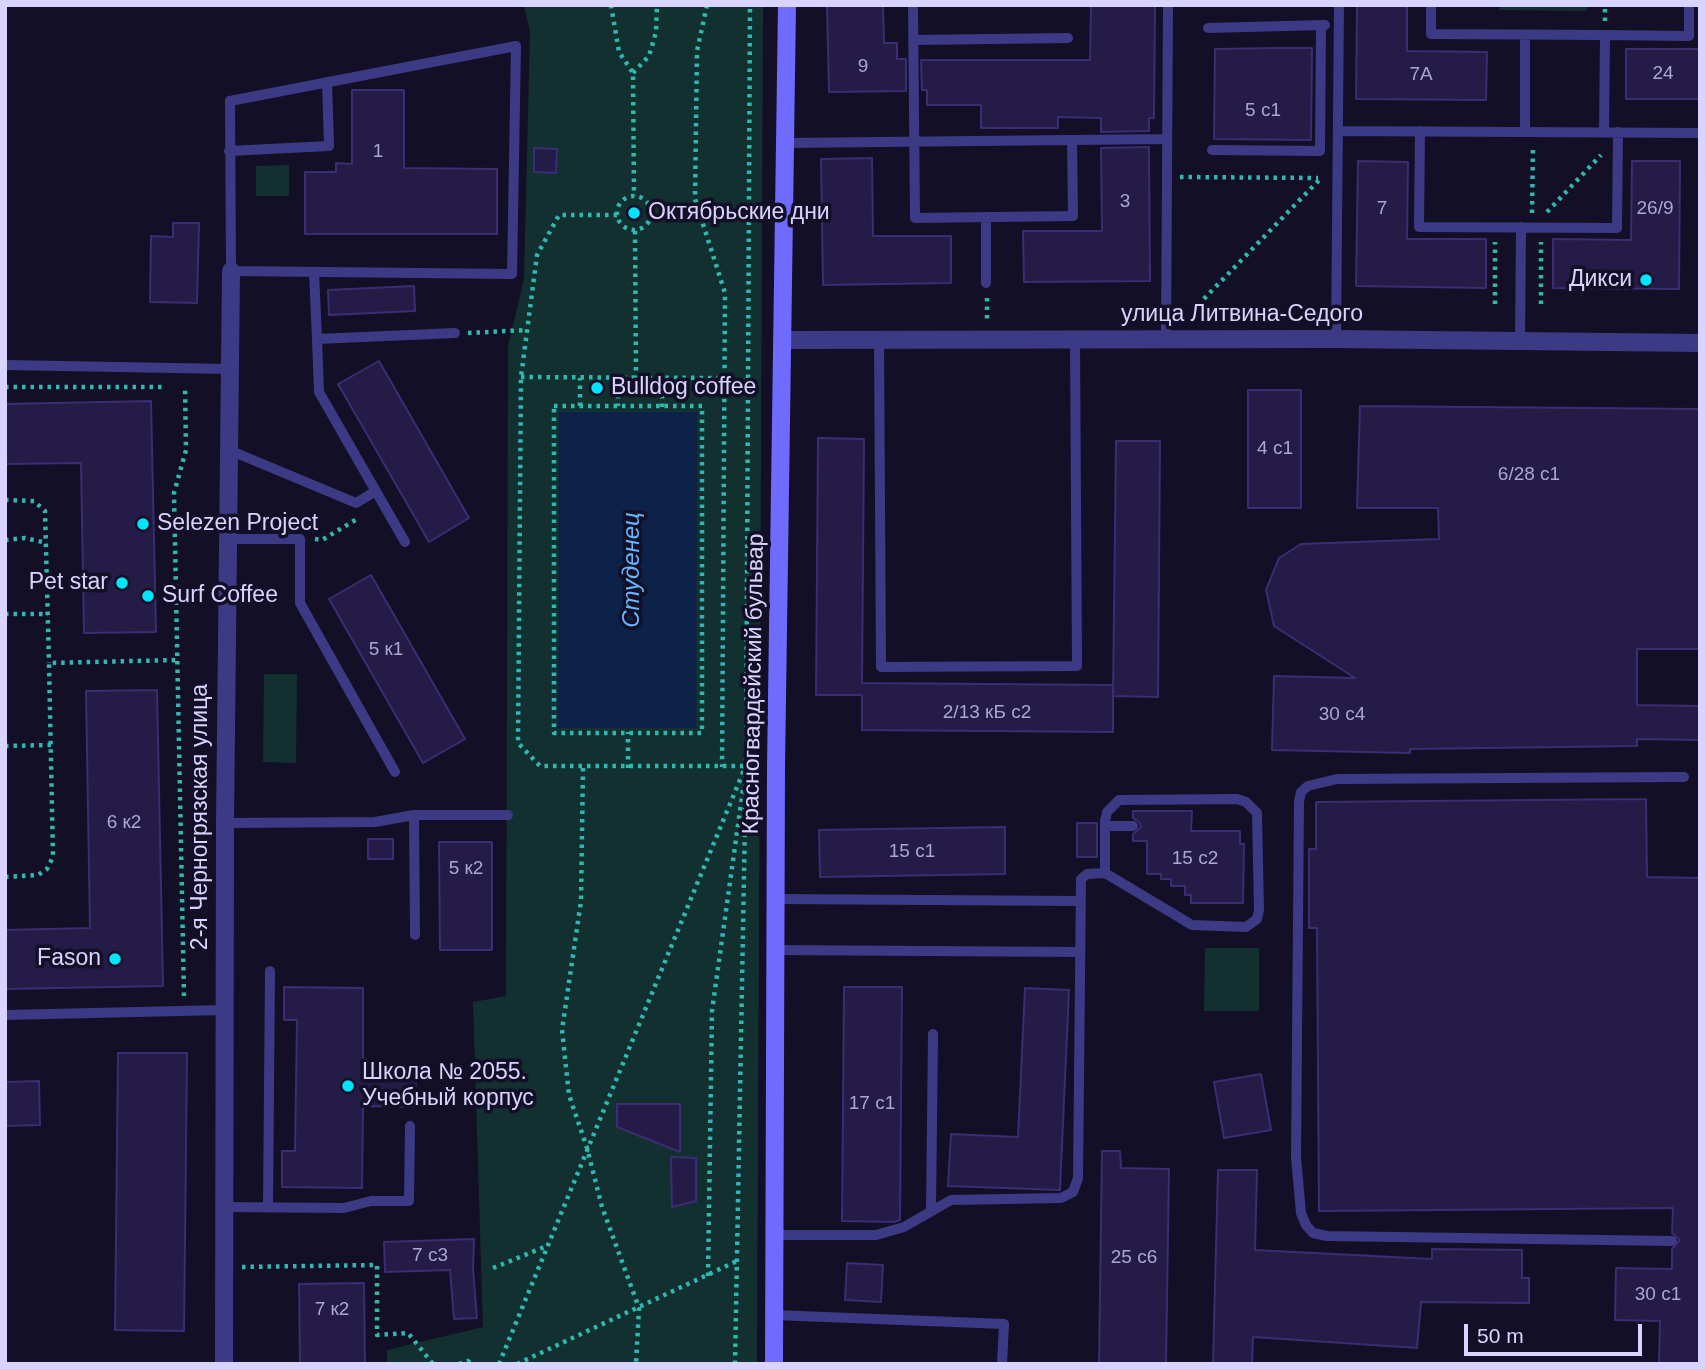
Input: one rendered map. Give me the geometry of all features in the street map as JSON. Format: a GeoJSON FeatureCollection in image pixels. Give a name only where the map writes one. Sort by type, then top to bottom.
{"type":"FeatureCollection","features":[{"type":"Feature","properties":{"kind":"street","name":"Красногвардейский бульвар"},"geometry":{"type":"LineString","coordinates":[[774,1364],[776,900],[788,5]]}},
{"type":"Feature","properties":{"kind":"street","name":"2-я Черногрязская улица"},"geometry":{"type":"LineString","coordinates":[[224,1364],[225,823],[231,271]]}},
{"type":"Feature","properties":{"kind":"street","name":"улица Литвина-Седого"},"geometry":{"type":"LineString","coordinates":[[784,340],[1336,339],[1700,343]]}},
{"type":"Feature","properties":{"kind":"lane"},"geometry":{"type":"LineString","coordinates":[[913,5],[915,218],[1073,216],[1072,140]]}},
{"type":"Feature","properties":{"kind":"lane"},"geometry":{"type":"LineString","coordinates":[[1166,341],[1168,5]]}},
{"type":"Feature","properties":{"kind":"lane"},"geometry":{"type":"LineString","coordinates":[[1336,339],[1339,5]]}},
{"type":"Feature","properties":{"kind":"lane"},"geometry":{"type":"LineString","coordinates":[[1431,5],[1431,34],[1605,36],[1689,36],[1689,5]]}},
{"type":"Feature","properties":{"kind":"lane"},"geometry":{"type":"LineString","coordinates":[[1212,150],[1320,151],[1321,25]]}},
{"type":"Feature","properties":{"kind":"lane"},"geometry":{"type":"LineString","coordinates":[[1208,28],[1338,25]]}},
{"type":"Feature","properties":{"kind":"lane"},"geometry":{"type":"LineString","coordinates":[[1525,35],[1529,132]]}},
{"type":"Feature","properties":{"kind":"lane"},"geometry":{"type":"LineString","coordinates":[[1604,132],[1605,36]]}},
{"type":"Feature","properties":{"kind":"lane"},"geometry":{"type":"LineString","coordinates":[[913,40],[1068,38]]}},
{"type":"Feature","properties":{"kind":"lane"},"geometry":{"type":"LineString","coordinates":[[516,46],[512,274],[231,271],[229,151],[230,101],[516,46]]}},
{"type":"Feature","properties":{"kind":"lane"},"geometry":{"type":"LineString","coordinates":[[229,151],[329,146],[327,82]]}},
{"type":"Feature","properties":{"kind":"lane"},"geometry":{"type":"LineString","coordinates":[[1338,131],[1604,132],[1618,135],[1700,133]]}},
{"type":"Feature","properties":{"kind":"lane"},"geometry":{"type":"LineString","coordinates":[[1420,131],[1419,227],[1617,228],[1618,135]]}},
{"type":"Feature","properties":{"kind":"lane"},"geometry":{"type":"LineString","coordinates":[[786,143],[1166,139]]}},
{"type":"Feature","properties":{"kind":"lane"},"geometry":{"type":"LineString","coordinates":[[986,217],[986,283]]}},
{"type":"Feature","properties":{"kind":"lane"},"geometry":{"type":"LineString","coordinates":[[1520,341],[1532,227]]}},
{"type":"Feature","properties":{"kind":"lane"},"geometry":{"type":"LineString","coordinates":[[314,272],[319,392],[405,542]]}},
{"type":"Feature","properties":{"kind":"lane"},"geometry":{"type":"LineString","coordinates":[[317,339],[455,333]]}},
{"type":"Feature","properties":{"kind":"lane"},"geometry":{"type":"LineString","coordinates":[[879,339],[881,667],[1077,666],[1075,340]]}},
{"type":"Feature","properties":{"kind":"lane"},"geometry":{"type":"LineString","coordinates":[[5,365],[230,369]]}},
{"type":"Feature","properties":{"kind":"lane"},"geometry":{"type":"LineString","coordinates":[[229,450],[356,503],[376,491]]}},
{"type":"Feature","properties":{"kind":"lane"},"geometry":{"type":"LineString","coordinates":[[229,539],[300,539],[300,603],[395,772]]}},
{"type":"Feature","properties":{"kind":"lane"},"geometry":{"type":"LineString","coordinates":[[1672,1241],[1327,1236],[1313,1233],[1306,1226],[1301,1213],[1296,1157],[1299,802],[1301,792],[1308,786],[1338,779],[1684,777]]}},
{"type":"Feature","properties":{"kind":"lane"},"geometry":{"type":"LineString","coordinates":[[775,1235],[876,1235],[904,1227],[932,1209],[967,1198],[1061,1198],[1073,1192],[1077,1178],[1079,883],[1084,876],[1105,873],[1192,925],[1246,927],[1256,919],[1259,910],[1260,821],[1253,807],[1237,799],[1128,798],[1113,805],[1107,812],[1105,873]]}},
{"type":"Feature","properties":{"kind":"lane"},"geometry":{"type":"LineString","coordinates":[[225,823],[375,822],[414,815],[508,815]]}},
{"type":"Feature","properties":{"kind":"lane"},"geometry":{"type":"LineString","coordinates":[[414,815],[415,935]]}},
{"type":"Feature","properties":{"kind":"lane"},"geometry":{"type":"LineString","coordinates":[[1105,826],[1133,826]]}},
{"type":"Feature","properties":{"kind":"lane"},"geometry":{"type":"LineString","coordinates":[[776,900],[1079,901]]}},
{"type":"Feature","properties":{"kind":"lane"},"geometry":{"type":"LineString","coordinates":[[776,950],[1079,952]]}},
{"type":"Feature","properties":{"kind":"lane"},"geometry":{"type":"LineString","coordinates":[[268,1207],[270,971]]}},
{"type":"Feature","properties":{"kind":"lane"},"geometry":{"type":"LineString","coordinates":[[5,1015],[224,1010]]}},
{"type":"Feature","properties":{"kind":"lane"},"geometry":{"type":"LineString","coordinates":[[932,1209],[933,1034]]}},
{"type":"Feature","properties":{"kind":"lane"},"geometry":{"type":"LineString","coordinates":[[224,1207],[344,1208],[371,1200],[409,1201],[410,1126]]}},
{"type":"Feature","properties":{"kind":"lane"},"geometry":{"type":"LineString","coordinates":[[774,1315],[1004,1324],[1002,1364]]}},
{"type":"Feature","properties":{"kind":"path"},"geometry":{"type":"LineString","coordinates":[[611,5],[619,52],[633,73],[634,196]]}},
{"type":"Feature","properties":{"kind":"path"},"geometry":{"type":"LineString","coordinates":[[633,73],[649,56],[656,32],[657,5]]}},
{"type":"Feature","properties":{"kind":"path"},"geometry":{"type":"LineString","coordinates":[[706,5],[697,51],[695,199],[725,293],[722,767]]}},
{"type":"Feature","properties":{"kind":"path"},"geometry":{"type":"LineString","coordinates":[[735,1364],[746,766],[750,5]]}},
{"type":"Feature","properties":{"kind":"path"},"geometry":{"type":"LineString","coordinates":[[1529,132],[1532,227],[1541,304]]}},
{"type":"Feature","properties":{"kind":"path"},"geometry":{"type":"LineString","coordinates":[[1532,227],[1618,135]]}},
{"type":"Feature","properties":{"kind":"path"},"geometry":{"type":"LineString","coordinates":[[1166,176],[1338,178]]}},
{"type":"Feature","properties":{"kind":"path"},"geometry":{"type":"LineString","coordinates":[[1198,305],[1318,178]]}},
{"type":"Feature","properties":{"kind":"path"},"geometry":{"type":"LineString","coordinates":[[634,196],[620,203],[617,215],[621,225],[635,231]]}},
{"type":"Feature","properties":{"kind":"path"},"geometry":{"type":"LineString","coordinates":[[634,196],[647,202],[651,217],[648,224],[635,231]]}},
{"type":"Feature","properties":{"kind":"path"},"geometry":{"type":"LineString","coordinates":[[617,215],[559,215],[537,255],[521,377],[518,743],[540,766],[746,766]]}},
{"type":"Feature","properties":{"kind":"path"},"geometry":{"type":"LineString","coordinates":[[651,217],[701,217]]}},
{"type":"Feature","properties":{"kind":"path"},"geometry":{"type":"LineString","coordinates":[[1495,227],[1495,304]]}},
{"type":"Feature","properties":{"kind":"path"},"geometry":{"type":"LineString","coordinates":[[635,231],[636,378]]}},
{"type":"Feature","properties":{"kind":"path"},"geometry":{"type":"LineString","coordinates":[[986,283],[987,339]]}},
{"type":"Feature","properties":{"kind":"path"},"geometry":{"type":"LineString","coordinates":[[455,333],[527,330]]}},
{"type":"Feature","properties":{"kind":"path"},"geometry":{"type":"LineString","coordinates":[[521,377],[724,378],[749,391]]}},
{"type":"Feature","properties":{"kind":"path"},"geometry":{"type":"LineString","coordinates":[[580,378],[580,406]]}},
{"type":"Feature","properties":{"kind":"path"},"geometry":{"type":"LineString","coordinates":[[618,378],[618,406]]}},
{"type":"Feature","properties":{"kind":"path"},"geometry":{"type":"LineString","coordinates":[[662,378],[662,407]]}},
{"type":"Feature","properties":{"kind":"path"},"geometry":{"type":"LineString","coordinates":[[5,387],[195,387]]}},
{"type":"Feature","properties":{"kind":"path"},"geometry":{"type":"LineString","coordinates":[[184,1011],[174,493],[186,450],[185,387]]}},
{"type":"Feature","properties":{"kind":"path"},"geometry":{"type":"LineString","coordinates":[[554,406],[580,406],[702,406],[702,733],[554,733],[554,406]]}},
{"type":"Feature","properties":{"kind":"path"},"geometry":{"type":"LineString","coordinates":[[5,500],[34,501],[45,511],[53,857],[47,869],[38,875],[5,877]]}},
{"type":"Feature","properties":{"kind":"path"},"geometry":{"type":"LineString","coordinates":[[300,539],[322,540],[384,504]]}},
{"type":"Feature","properties":{"kind":"path"},"geometry":{"type":"LineString","coordinates":[[5,540],[25,538],[47,543]]}},
{"type":"Feature","properties":{"kind":"path"},"geometry":{"type":"LineString","coordinates":[[5,614],[48,614]]}},
{"type":"Feature","properties":{"kind":"path"},"geometry":{"type":"LineString","coordinates":[[49,663],[177,660]]}},
{"type":"Feature","properties":{"kind":"path"},"geometry":{"type":"LineString","coordinates":[[628,733],[628,768]]}},
{"type":"Feature","properties":{"kind":"path"},"geometry":{"type":"LineString","coordinates":[[5,746],[51,745]]}},
{"type":"Feature","properties":{"kind":"path"},"geometry":{"type":"LineString","coordinates":[[499,1364],[746,766]]}},
{"type":"Feature","properties":{"kind":"path"},"geometry":{"type":"LineString","coordinates":[[708,1276],[712,1010],[746,766]]}},
{"type":"Feature","properties":{"kind":"path"},"geometry":{"type":"LineString","coordinates":[[583,768],[581,901],[562,1030],[569,1095],[602,1207],[639,1308],[636,1364]]}},
{"type":"Feature","properties":{"kind":"path"},"geometry":{"type":"LineString","coordinates":[[493,1268],[547,1246]]}},
{"type":"Feature","properties":{"kind":"path"},"geometry":{"type":"LineString","coordinates":[[517,1364],[737,1261]]}},
{"type":"Feature","properties":{"kind":"path"},"geometry":{"type":"LineString","coordinates":[[241,1281],[241,1267],[377,1265],[377,1335],[408,1333],[433,1364]]}},
{"type":"Feature","properties":{"kind":"path"},"geometry":{"type":"LineString","coordinates":[[459,1364],[468,1361],[472,1364]]}},
{"type":"Feature","properties":{"kind":"green space"},"geometry":{"type":"Polygon","coordinates":[[[524,5],[763,5],[757,1364],[387,1364],[387,1350],[483,1327],[473,1002],[506,996],[508,346],[524,279],[530,32],[524,5]]]}},
{"type":"Feature","properties":{"kind":"green space"},"geometry":{"type":"Polygon","coordinates":[[[1499,5],[1587,5],[1587,11],[1499,10],[1499,5]]]}},
{"type":"Feature","properties":{"kind":"green space"},"geometry":{"type":"Polygon","coordinates":[[[289,165],[289,196],[256,196],[256,166],[289,165]]]}},
{"type":"Feature","properties":{"kind":"green space"},"geometry":{"type":"Polygon","coordinates":[[[264,674],[297,674],[296,763],[263,762],[264,674]]]}},
{"type":"Feature","properties":{"kind":"green space"},"geometry":{"type":"Polygon","coordinates":[[[1205,948],[1259,948],[1259,1011],[1204,1011],[1205,948]]]}},
{"type":"Feature","properties":{"kind":"water","name":"Студенец"},"geometry":{"type":"Polygon","coordinates":[[[559,412],[697,412],[696,728],[558,728],[559,412]]]}},
{"type":"Feature","properties":{"kind":"building"},"geometry":{"type":"Polygon","coordinates":[[[827,5],[883,5],[884,43],[897,43],[897,59],[906,59],[906,91],[829,92],[827,5]]]}},
{"type":"Feature","properties":{"kind":"building"},"geometry":{"type":"Polygon","coordinates":[[[1091,5],[1155,5],[1154,118],[1149,118],[1149,131],[1101,132],[1101,118],[1058,117],[1058,128],[981,128],[981,105],[927,105],[927,90],[922,90],[921,60],[1090,60],[1091,5]]]}},
{"type":"Feature","properties":{"kind":"building"},"geometry":{"type":"Polygon","coordinates":[[[1357,5],[1407,5],[1407,51],[1487,52],[1486,100],[1356,99],[1357,5]]]}},
{"type":"Feature","properties":{"kind":"building"},"geometry":{"type":"Polygon","coordinates":[[[1312,48],[1311,140],[1214,139],[1215,49],[1312,48]]]}},
{"type":"Feature","properties":{"kind":"building"},"geometry":{"type":"Polygon","coordinates":[[[1626,49],[1700,49],[1700,99],[1626,99],[1626,49]]]}},
{"type":"Feature","properties":{"kind":"building"},"geometry":{"type":"Polygon","coordinates":[[[352,90],[404,90],[404,168],[497,169],[497,234],[305,234],[305,172],[336,172],[336,163],[352,164],[352,90]]]}},
{"type":"Feature","properties":{"kind":"building"},"geometry":{"type":"Polygon","coordinates":[[[1149,147],[1150,281],[1024,282],[1023,231],[1102,231],[1101,148],[1149,147]]]}},
{"type":"Feature","properties":{"kind":"building"},"geometry":{"type":"Polygon","coordinates":[[[534,148],[557,149],[556,173],[534,172],[534,148]]]}},
{"type":"Feature","properties":{"kind":"building"},"geometry":{"type":"Polygon","coordinates":[[[872,158],[873,236],[951,236],[951,283],[823,285],[821,159],[872,158]]]}},
{"type":"Feature","properties":{"kind":"building"},"geometry":{"type":"Polygon","coordinates":[[[1358,161],[1408,162],[1407,239],[1486,239],[1486,288],[1356,286],[1358,161]]]}},
{"type":"Feature","properties":{"kind":"building"},"geometry":{"type":"Polygon","coordinates":[[[1632,161],[1680,161],[1679,289],[1553,288],[1553,239],[1631,240],[1632,161]]]}},
{"type":"Feature","properties":{"kind":"building"},"geometry":{"type":"Polygon","coordinates":[[[173,223],[199,223],[197,303],[150,302],[151,236],[173,237],[173,223]]]}},
{"type":"Feature","properties":{"kind":"building"},"geometry":{"type":"Polygon","coordinates":[[[414,286],[415,311],[329,315],[328,290],[414,286]]]}},
{"type":"Feature","properties":{"kind":"building"},"geometry":{"type":"Polygon","coordinates":[[[379,361],[469,518],[429,542],[338,384],[379,361]]]}},
{"type":"Feature","properties":{"kind":"building"},"geometry":{"type":"Polygon","coordinates":[[[1248,390],[1301,390],[1301,508],[1248,508],[1248,390]]]}},
{"type":"Feature","properties":{"kind":"building"},"geometry":{"type":"Polygon","coordinates":[[[151,401],[156,632],[84,633],[81,463],[5,464],[5,404],[151,401]]]}},
{"type":"Feature","properties":{"kind":"building"},"geometry":{"type":"Polygon","coordinates":[[[1360,406],[1700,409],[1700,649],[1637,649],[1637,705],[1700,706],[1700,740],[1637,739],[1637,746],[1410,749],[1410,753],[1272,750],[1274,676],[1355,678],[1274,626],[1266,590],[1279,558],[1301,544],[1439,539],[1438,508],[1357,508],[1360,406]]]}},
{"type":"Feature","properties":{"kind":"building"},"geometry":{"type":"Polygon","coordinates":[[[818,438],[864,439],[862,683],[1113,685],[1113,732],[862,730],[862,695],[816,695],[818,438]]]}},
{"type":"Feature","properties":{"kind":"building"},"geometry":{"type":"Polygon","coordinates":[[[1116,441],[1160,441],[1158,697],[1113,696],[1116,441]]]}},
{"type":"Feature","properties":{"kind":"building"},"geometry":{"type":"Polygon","coordinates":[[[371,575],[465,739],[423,763],[329,599],[371,575]]]}},
{"type":"Feature","properties":{"kind":"building"},"geometry":{"type":"Polygon","coordinates":[[[157,690],[163,986],[5,989],[5,930],[90,928],[86,691],[157,690]]]}},
{"type":"Feature","properties":{"kind":"building"},"geometry":{"type":"Polygon","coordinates":[[[1646,799],[1647,877],[1700,878],[1700,1364],[1659,1364],[1660,1321],[1615,1320],[1616,1268],[1672,1269],[1672,1249],[1680,1240],[1672,1233],[1673,1208],[1319,1211],[1317,928],[1309,928],[1309,849],[1316,849],[1316,802],[1646,799]]]}},
{"type":"Feature","properties":{"kind":"building"},"geometry":{"type":"Polygon","coordinates":[[[1133,811],[1192,811],[1191,831],[1240,831],[1240,844],[1244,844],[1243,903],[1191,903],[1191,895],[1185,895],[1185,886],[1171,886],[1171,879],[1161,879],[1161,874],[1147,874],[1147,841],[1133,841],[1133,834],[1141,827],[1133,818],[1133,811]]]}},
{"type":"Feature","properties":{"kind":"building"},"geometry":{"type":"Polygon","coordinates":[[[1077,823],[1097,823],[1097,857],[1077,857],[1077,823]]]}},
{"type":"Feature","properties":{"kind":"building"},"geometry":{"type":"Polygon","coordinates":[[[1005,827],[1005,874],[820,877],[819,830],[1005,827]]]}},
{"type":"Feature","properties":{"kind":"building"},"geometry":{"type":"Polygon","coordinates":[[[368,839],[393,839],[393,859],[368,859],[368,839]]]}},
{"type":"Feature","properties":{"kind":"building"},"geometry":{"type":"Polygon","coordinates":[[[439,842],[492,842],[492,950],[440,950],[439,842]]]}},
{"type":"Feature","properties":{"kind":"building"},"geometry":{"type":"Polygon","coordinates":[[[284,987],[363,988],[363,1069],[416,1069],[415,1107],[363,1106],[362,1188],[282,1187],[282,1151],[295,1151],[297,1020],[284,1020],[284,987]]]}},
{"type":"Feature","properties":{"kind":"building"},"geometry":{"type":"Polygon","coordinates":[[[844,987],[902,987],[900,1220],[894,1222],[842,1221],[844,987]]]}},
{"type":"Feature","properties":{"kind":"building"},"geometry":{"type":"Polygon","coordinates":[[[1025,988],[1069,990],[1060,1190],[948,1186],[951,1134],[1018,1137],[1025,988]]]}},
{"type":"Feature","properties":{"kind":"building"},"geometry":{"type":"Polygon","coordinates":[[[118,1053],[187,1053],[184,1331],[115,1330],[118,1053]]]}},
{"type":"Feature","properties":{"kind":"building"},"geometry":{"type":"Polygon","coordinates":[[[1261,1074],[1271,1130],[1224,1138],[1214,1082],[1261,1074]]]}},
{"type":"Feature","properties":{"kind":"building"},"geometry":{"type":"Polygon","coordinates":[[[39,1081],[40,1125],[5,1126],[5,1082],[39,1081]]]}},
{"type":"Feature","properties":{"kind":"building"},"geometry":{"type":"Polygon","coordinates":[[[617,1104],[680,1104],[680,1152],[617,1127],[617,1104]]]}},
{"type":"Feature","properties":{"kind":"building"},"geometry":{"type":"Polygon","coordinates":[[[1102,1151],[1120,1151],[1121,1168],[1169,1169],[1166,1364],[1099,1364],[1102,1151]]]}},
{"type":"Feature","properties":{"kind":"building"},"geometry":{"type":"Polygon","coordinates":[[[671,1157],[696,1158],[696,1201],[672,1207],[671,1157]]]}},
{"type":"Feature","properties":{"kind":"building"},"geometry":{"type":"Polygon","coordinates":[[[1218,1170],[1257,1170],[1255,1250],[1432,1259],[1432,1249],[1522,1250],[1522,1278],[1529,1278],[1529,1303],[1421,1302],[1417,1348],[1253,1337],[1252,1364],[1213,1364],[1218,1170]]]}},
{"type":"Feature","properties":{"kind":"building"},"geometry":{"type":"Polygon","coordinates":[[[474,1239],[473,1269],[477,1318],[454,1319],[450,1270],[385,1272],[384,1242],[474,1239]]]}},
{"type":"Feature","properties":{"kind":"building"},"geometry":{"type":"Polygon","coordinates":[[[847,1263],[883,1265],[881,1302],[845,1300],[847,1263]]]}},
{"type":"Feature","properties":{"kind":"building"},"geometry":{"type":"Polygon","coordinates":[[[364,1283],[365,1364],[300,1364],[299,1284],[364,1283]]]}},
{"type":"Feature","properties":{"kind":"place","name":"Октябрьские дни"},"geometry":{"type":"Point","coordinates":[634,213]}},
{"type":"Feature","properties":{"kind":"place","name":"Дикси"},"geometry":{"type":"Point","coordinates":[1646,280]}},
{"type":"Feature","properties":{"kind":"place","name":"Bulldog coffee"},"geometry":{"type":"Point","coordinates":[597,388]}},
{"type":"Feature","properties":{"kind":"place","name":"Selezen Project"},"geometry":{"type":"Point","coordinates":[143,524]}},
{"type":"Feature","properties":{"kind":"place","name":"Pet star"},"geometry":{"type":"Point","coordinates":[122,583]}},
{"type":"Feature","properties":{"kind":"place","name":"Surf Coffee"},"geometry":{"type":"Point","coordinates":[148,596]}},
{"type":"Feature","properties":{"kind":"place","name":"Fason"},"geometry":{"type":"Point","coordinates":[115,959]}},
{"type":"Feature","properties":{"kind":"place","name":"Школа № 2055. Учебный корпус"},"geometry":{"type":"Point","coordinates":[348,1086]}}]}
